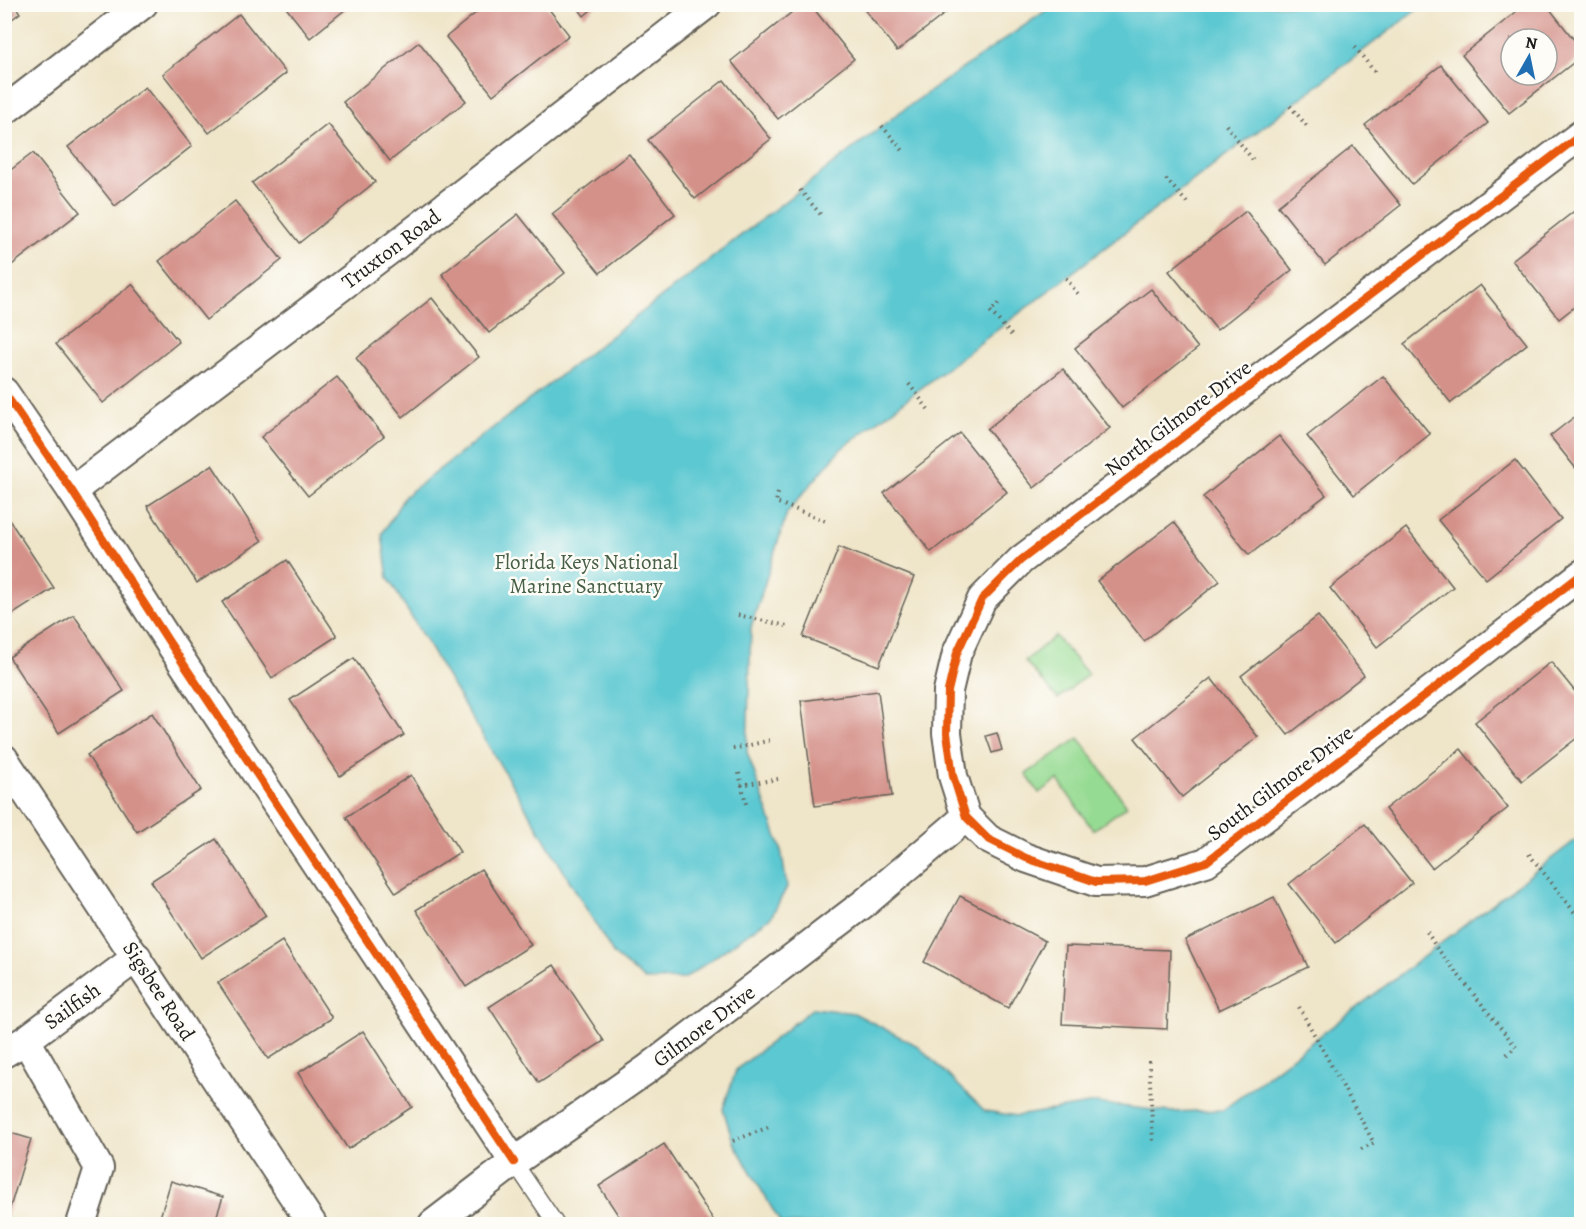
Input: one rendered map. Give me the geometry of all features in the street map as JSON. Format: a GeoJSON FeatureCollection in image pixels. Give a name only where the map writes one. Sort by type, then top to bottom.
{"type":"FeatureCollection","features":[{"type":"Feature","properties":{"kind":"street"},"geometry":{"type":"LineString","coordinates":[[4,111],[143,4]]}},
{"type":"Feature","properties":{"kind":"street","name":"Truxton Road"},"geometry":{"type":"LineString","coordinates":[[72,491],[396,245],[707,4]]}},
{"type":"Feature","properties":{"kind":"street","name":"North Gilmore Drive"},"geometry":{"type":"LineString","coordinates":[[966,817],[953,776],[947,733],[948,691],[957,653],[982,599],[1020,560],[1581,135]]}},
{"type":"Feature","properties":{"kind":"street"},"geometry":{"type":"LineString","coordinates":[[4,392],[72,491],[514,1162]]}},
{"type":"Feature","properties":{"kind":"street","name":"South Gilmore Drive"},"geometry":{"type":"LineString","coordinates":[[966,817],[987,839],[1026,858],[1096,882],[1145,881],[1206,862],[1581,574]]}},
{"type":"Feature","properties":{"kind":"street","name":"Sigsbee Road"},"geometry":{"type":"LineString","coordinates":[[4,759],[312,1224]]}},
{"type":"Feature","properties":{"kind":"street","name":"Gilmore Drive"},"geometry":{"type":"LineString","coordinates":[[433,1224],[514,1162],[646,1070],[867,902],[966,817]]}},
{"type":"Feature","properties":{"kind":"street","name":"Sailfish"},"geometry":{"type":"LineString","coordinates":[[16,1046],[137,957]]}},
{"type":"Feature","properties":{"kind":"street"},"geometry":{"type":"LineString","coordinates":[[16,1046],[99,1168],[81,1224]]}},
{"type":"Feature","properties":{"kind":"lane"},"geometry":{"type":"LineString","coordinates":[[514,1162],[556,1224]]}},
{"type":"Feature","properties":{"kind":"path"},"geometry":{"type":"LineString","coordinates":[[1355,47],[1377,75]]}},
{"type":"Feature","properties":{"kind":"path"},"geometry":{"type":"LineString","coordinates":[[1290,106],[1307,126]]}},
{"type":"Feature","properties":{"kind":"path"},"geometry":{"type":"LineString","coordinates":[[1226,125],[1253,160]]}},
{"type":"Feature","properties":{"kind":"path"},"geometry":{"type":"LineString","coordinates":[[882,126],[905,153]]}},
{"type":"Feature","properties":{"kind":"path"},"geometry":{"type":"LineString","coordinates":[[1166,179],[1189,205]]}},
{"type":"Feature","properties":{"kind":"path"},"geometry":{"type":"LineString","coordinates":[[800,190],[821,215]]}},
{"type":"Feature","properties":{"kind":"path"},"geometry":{"type":"LineString","coordinates":[[1066,278],[1080,297]]}},
{"type":"Feature","properties":{"kind":"path"},"geometry":{"type":"LineString","coordinates":[[999,304],[990,311],[1014,338]]}},
{"type":"Feature","properties":{"kind":"path"},"geometry":{"type":"LineString","coordinates":[[909,384],[928,409]]}},
{"type":"Feature","properties":{"kind":"path"},"geometry":{"type":"LineString","coordinates":[[778,493],[776,502],[826,521]]}},
{"type":"Feature","properties":{"kind":"path"},"geometry":{"type":"LineString","coordinates":[[738,615],[787,627]]}},
{"type":"Feature","properties":{"kind":"path"},"geometry":{"type":"LineString","coordinates":[[733,749],[771,740]]}},
{"type":"Feature","properties":{"kind":"path"},"geometry":{"type":"LineString","coordinates":[[739,773],[747,808]]}},
{"type":"Feature","properties":{"kind":"path"},"geometry":{"type":"LineString","coordinates":[[741,785],[778,779]]}},
{"type":"Feature","properties":{"kind":"path"},"geometry":{"type":"LineString","coordinates":[[1578,838],[1581,843]]}},
{"type":"Feature","properties":{"kind":"path"},"geometry":{"type":"LineString","coordinates":[[1529,854],[1581,922]]}},
{"type":"Feature","properties":{"kind":"path"},"geometry":{"type":"LineString","coordinates":[[1427,932],[1436,947],[1516,1047],[1505,1056]]}},
{"type":"Feature","properties":{"kind":"path"},"geometry":{"type":"LineString","coordinates":[[1299,1007],[1374,1143],[1361,1149]]}},
{"type":"Feature","properties":{"kind":"path"},"geometry":{"type":"LineString","coordinates":[[1149,1061],[1153,1142]]}},
{"type":"Feature","properties":{"kind":"path"},"geometry":{"type":"LineString","coordinates":[[733,1141],[769,1126]]}},
{"type":"Feature","properties":{"kind":"green space"},"geometry":{"type":"Polygon","coordinates":[[[1055,636],[1088,674],[1058,699],[1025,661],[1055,636]]]}},
{"type":"Feature","properties":{"kind":"green space"},"geometry":{"type":"Polygon","coordinates":[[[1079,738],[1127,806],[1093,830],[1058,780],[1039,793],[1026,774],[1079,738]]]}},
{"type":"Feature","properties":{"kind":"water","name":"Florida Keys National Marine Sanctuary"},"geometry":{"type":"Polygon","coordinates":[[[1054,5],[1423,5],[840,450],[787,513],[751,627],[747,752],[781,849],[787,887],[771,917],[684,979],[645,980],[614,955],[388,578],[382,534],[405,496],[900,112],[1054,5]]]}},
{"type":"Feature","properties":{"kind":"water"},"geometry":{"type":"Polygon","coordinates":[[[1581,836],[1581,1224],[781,1224],[733,1141],[723,1109],[736,1070],[813,1008],[854,1013],[918,1046],[985,1111],[1017,1116],[1095,1103],[1170,1112],[1223,1110],[1581,836]]]}},
{"type":"Feature","properties":{"kind":"building"},"geometry":{"type":"Polygon","coordinates":[[[4,4],[14,4],[20,13],[4,25],[4,4]]]}},
{"type":"Feature","properties":{"kind":"building"},"geometry":{"type":"Polygon","coordinates":[[[283,4],[352,4],[310,38],[283,4]]]}},
{"type":"Feature","properties":{"kind":"building"},"geometry":{"type":"Polygon","coordinates":[[[487,4],[545,4],[569,35],[493,95],[446,37],[487,4]]]}},
{"type":"Feature","properties":{"kind":"building"},"geometry":{"type":"Polygon","coordinates":[[[575,4],[598,4],[584,16],[575,4]]]}},
{"type":"Feature","properties":{"kind":"building"},"geometry":{"type":"Polygon","coordinates":[[[802,4],[810,4],[854,59],[778,119],[731,61],[802,4]]]}},
{"type":"Feature","properties":{"kind":"building"},"geometry":{"type":"Polygon","coordinates":[[[860,4],[957,4],[897,51],[860,4]]]}},
{"type":"Feature","properties":{"kind":"building"},"geometry":{"type":"Polygon","coordinates":[[[1526,4],[1546,4],[1582,50],[1582,56],[1559,74],[1559,27],[1499,27],[1499,87],[1542,87],[1509,113],[1462,55],[1526,4]]]}},
{"type":"Feature","properties":{"kind":"building"},"geometry":{"type":"Polygon","coordinates":[[[239,14],[286,73],[209,133],[163,74],[239,14]]]}},
{"type":"Feature","properties":{"kind":"building"},"geometry":{"type":"Polygon","coordinates":[[[419,42],[466,101],[390,161],[343,102],[419,42]]]}},
{"type":"Feature","properties":{"kind":"building"},"geometry":{"type":"Polygon","coordinates":[[[1441,65],[1488,123],[1412,184],[1365,125],[1441,65]]]}},
{"type":"Feature","properties":{"kind":"building"},"geometry":{"type":"Polygon","coordinates":[[[724,80],[771,139],[695,199],[648,140],[724,80]]]}},
{"type":"Feature","properties":{"kind":"building"},"geometry":{"type":"Polygon","coordinates":[[[145,87],[192,146],[115,206],[68,147],[145,87]]]}},
{"type":"Feature","properties":{"kind":"building"},"geometry":{"type":"Polygon","coordinates":[[[328,124],[375,182],[299,243],[252,183],[328,124]]]}},
{"type":"Feature","properties":{"kind":"building"},"geometry":{"type":"Polygon","coordinates":[[[1353,146],[1401,205],[1325,265],[1278,206],[1353,146]]]}},
{"type":"Feature","properties":{"kind":"building"},"geometry":{"type":"Polygon","coordinates":[[[33,153],[80,212],[4,271],[4,175],[33,153]]]}},
{"type":"Feature","properties":{"kind":"building"},"geometry":{"type":"Polygon","coordinates":[[[629,154],[675,214],[600,273],[552,214],[629,154]]]}},
{"type":"Feature","properties":{"kind":"building"},"geometry":{"type":"Polygon","coordinates":[[[235,201],[282,260],[206,320],[159,261],[235,201]]]}},
{"type":"Feature","properties":{"kind":"building"},"geometry":{"type":"Polygon","coordinates":[[[1582,205],[1582,301],[1559,319],[1512,260],[1582,205]]]}},
{"type":"Feature","properties":{"kind":"building"},"geometry":{"type":"Polygon","coordinates":[[[1246,211],[1292,270],[1217,330],[1169,271],[1246,211]]]}},
{"type":"Feature","properties":{"kind":"building"},"geometry":{"type":"Polygon","coordinates":[[[518,214],[565,273],[489,333],[442,274],[518,214]]]}},
{"type":"Feature","properties":{"kind":"building"},"geometry":{"type":"Polygon","coordinates":[[[132,284],[179,342],[103,403],[56,344],[132,284]]]}},
{"type":"Feature","properties":{"kind":"building"},"geometry":{"type":"Polygon","coordinates":[[[1480,285],[1527,344],[1451,403],[1404,344],[1480,285]]]}},
{"type":"Feature","properties":{"kind":"building"},"geometry":{"type":"Polygon","coordinates":[[[1151,289],[1198,348],[1122,408],[1075,348],[1151,289]]]}},
{"type":"Feature","properties":{"kind":"building"},"geometry":{"type":"Polygon","coordinates":[[[432,298],[479,357],[403,417],[356,358],[432,298]]]}},
{"type":"Feature","properties":{"kind":"building"},"geometry":{"type":"Polygon","coordinates":[[[1063,369],[1110,428],[1034,488],[987,429],[1063,369]]]}},
{"type":"Feature","properties":{"kind":"building"},"geometry":{"type":"Polygon","coordinates":[[[1383,376],[1430,434],[1354,495],[1307,436],[1383,376]]]}},
{"type":"Feature","properties":{"kind":"building"},"geometry":{"type":"Polygon","coordinates":[[[337,377],[384,436],[308,496],[261,437],[337,377]]]}},
{"type":"Feature","properties":{"kind":"building"},"geometry":{"type":"Polygon","coordinates":[[[1582,411],[1582,476],[1550,436],[1582,411]]]}},
{"type":"Feature","properties":{"kind":"building"},"geometry":{"type":"Polygon","coordinates":[[[960,433],[1007,492],[931,552],[884,493],[960,433]]]}},
{"type":"Feature","properties":{"kind":"building"},"geometry":{"type":"Polygon","coordinates":[[[1279,436],[1326,495],[1249,555],[1203,497],[1279,436]]]}},
{"type":"Feature","properties":{"kind":"building"},"geometry":{"type":"Polygon","coordinates":[[[1515,460],[1561,519],[1486,579],[1438,520],[1515,460]]]}},
{"type":"Feature","properties":{"kind":"building"},"geometry":{"type":"Polygon","coordinates":[[[212,465],[262,541],[197,583],[147,506],[212,465]]]}},
{"type":"Feature","properties":{"kind":"building"},"geometry":{"type":"Polygon","coordinates":[[[4,512],[54,588],[4,620],[4,512]]]}},
{"type":"Feature","properties":{"kind":"building"},"geometry":{"type":"Polygon","coordinates":[[[1174,522],[1220,581],[1144,641],[1097,581],[1174,522]]]}},
{"type":"Feature","properties":{"kind":"building"},"geometry":{"type":"Polygon","coordinates":[[[1406,528],[1453,587],[1377,647],[1330,588],[1406,528]]]}},
{"type":"Feature","properties":{"kind":"building"},"geometry":{"type":"Polygon","coordinates":[[[839,547],[914,577],[879,666],[803,637],[839,547]]]}},
{"type":"Feature","properties":{"kind":"building"},"geometry":{"type":"Polygon","coordinates":[[[287,560],[337,636],[272,678],[222,602],[287,560]]]}},
{"type":"Feature","properties":{"kind":"building"},"geometry":{"type":"Polygon","coordinates":[[[74,615],[124,691],[59,733],[9,657],[74,615]]]}},
{"type":"Feature","properties":{"kind":"building"},"geometry":{"type":"Polygon","coordinates":[[[1318,616],[1364,675],[1288,735],[1241,676],[1318,616]]]}},
{"type":"Feature","properties":{"kind":"building"},"geometry":{"type":"Polygon","coordinates":[[[354,658],[404,735],[340,776],[290,700],[354,658]]]}},
{"type":"Feature","properties":{"kind":"building"},"geometry":{"type":"Polygon","coordinates":[[[1551,662],[1582,700],[1582,734],[1522,781],[1475,722],[1551,662]]]}},
{"type":"Feature","properties":{"kind":"building"},"geometry":{"type":"Polygon","coordinates":[[[1211,678],[1258,737],[1182,797],[1135,738],[1211,678]]]}},
{"type":"Feature","properties":{"kind":"building"},"geometry":{"type":"Polygon","coordinates":[[[878,691],[892,796],[815,806],[801,701],[878,691]]]}},
{"type":"Feature","properties":{"kind":"building"},"geometry":{"type":"Polygon","coordinates":[[[152,713],[201,790],[137,832],[87,755],[152,713]]]}},
{"type":"Feature","properties":{"kind":"building"},"geometry":{"type":"Polygon","coordinates":[[[997,733],[1002,750],[992,753],[986,736],[997,733]]]}},
{"type":"Feature","properties":{"kind":"building"},"geometry":{"type":"Polygon","coordinates":[[[1461,749],[1508,808],[1432,868],[1385,809],[1461,749]]]}},
{"type":"Feature","properties":{"kind":"building"},"geometry":{"type":"Polygon","coordinates":[[[411,775],[460,852],[396,893],[346,817],[411,775]]]}},
{"type":"Feature","properties":{"kind":"building"},"geometry":{"type":"Polygon","coordinates":[[[1365,824],[1412,883],[1336,943],[1289,884],[1365,824]]]}},
{"type":"Feature","properties":{"kind":"building"},"geometry":{"type":"Polygon","coordinates":[[[216,839],[266,916],[201,958],[151,881],[216,839]]]}},
{"type":"Feature","properties":{"kind":"building"},"geometry":{"type":"Polygon","coordinates":[[[481,869],[531,945],[466,987],[416,910],[481,869]]]}},
{"type":"Feature","properties":{"kind":"building"},"geometry":{"type":"Polygon","coordinates":[[[960,896],[1045,941],[1008,1008],[924,962],[960,896]]]}},
{"type":"Feature","properties":{"kind":"building"},"geometry":{"type":"Polygon","coordinates":[[[1274,897],[1308,967],[1219,1010],[1185,940],[1274,897]]]}},
{"type":"Feature","properties":{"kind":"building"},"geometry":{"type":"Polygon","coordinates":[[[282,941],[332,1018],[268,1059],[218,983],[282,941]]]}},
{"type":"Feature","properties":{"kind":"building"},"geometry":{"type":"Polygon","coordinates":[[[1066,946],[1170,950],[1167,1029],[1062,1024],[1066,946]]]}},
{"type":"Feature","properties":{"kind":"building"},"geometry":{"type":"Polygon","coordinates":[[[554,965],[604,1041],[539,1083],[489,1007],[554,965]]]}},
{"type":"Feature","properties":{"kind":"building"},"geometry":{"type":"Polygon","coordinates":[[[363,1031],[412,1107],[348,1149],[298,1073],[363,1031]]]}},
{"type":"Feature","properties":{"kind":"building"},"geometry":{"type":"Polygon","coordinates":[[[4,1131],[31,1139],[5,1224],[4,1224],[4,1131]]]}},
{"type":"Feature","properties":{"kind":"building"},"geometry":{"type":"Polygon","coordinates":[[[664,1144],[714,1221],[708,1224],[624,1224],[599,1186],[664,1144]]]}},
{"type":"Feature","properties":{"kind":"building"},"geometry":{"type":"Polygon","coordinates":[[[171,1181],[223,1197],[214,1224],[158,1224],[171,1181]]]}},
{"type":"Feature","properties":{"kind":"cycle path"},"geometry":{"type":"LineString","coordinates":[[1582,134],[1021,560],[982,599],[957,653],[948,691],[947,733],[953,776],[966,817],[988,839],[1026,858],[1096,882],[1145,881],[1206,862],[1582,574]]}},
{"type":"Feature","properties":{"kind":"cycle path"},"geometry":{"type":"LineString","coordinates":[[4,392],[72,491],[169,642],[514,1162]]}}]}
